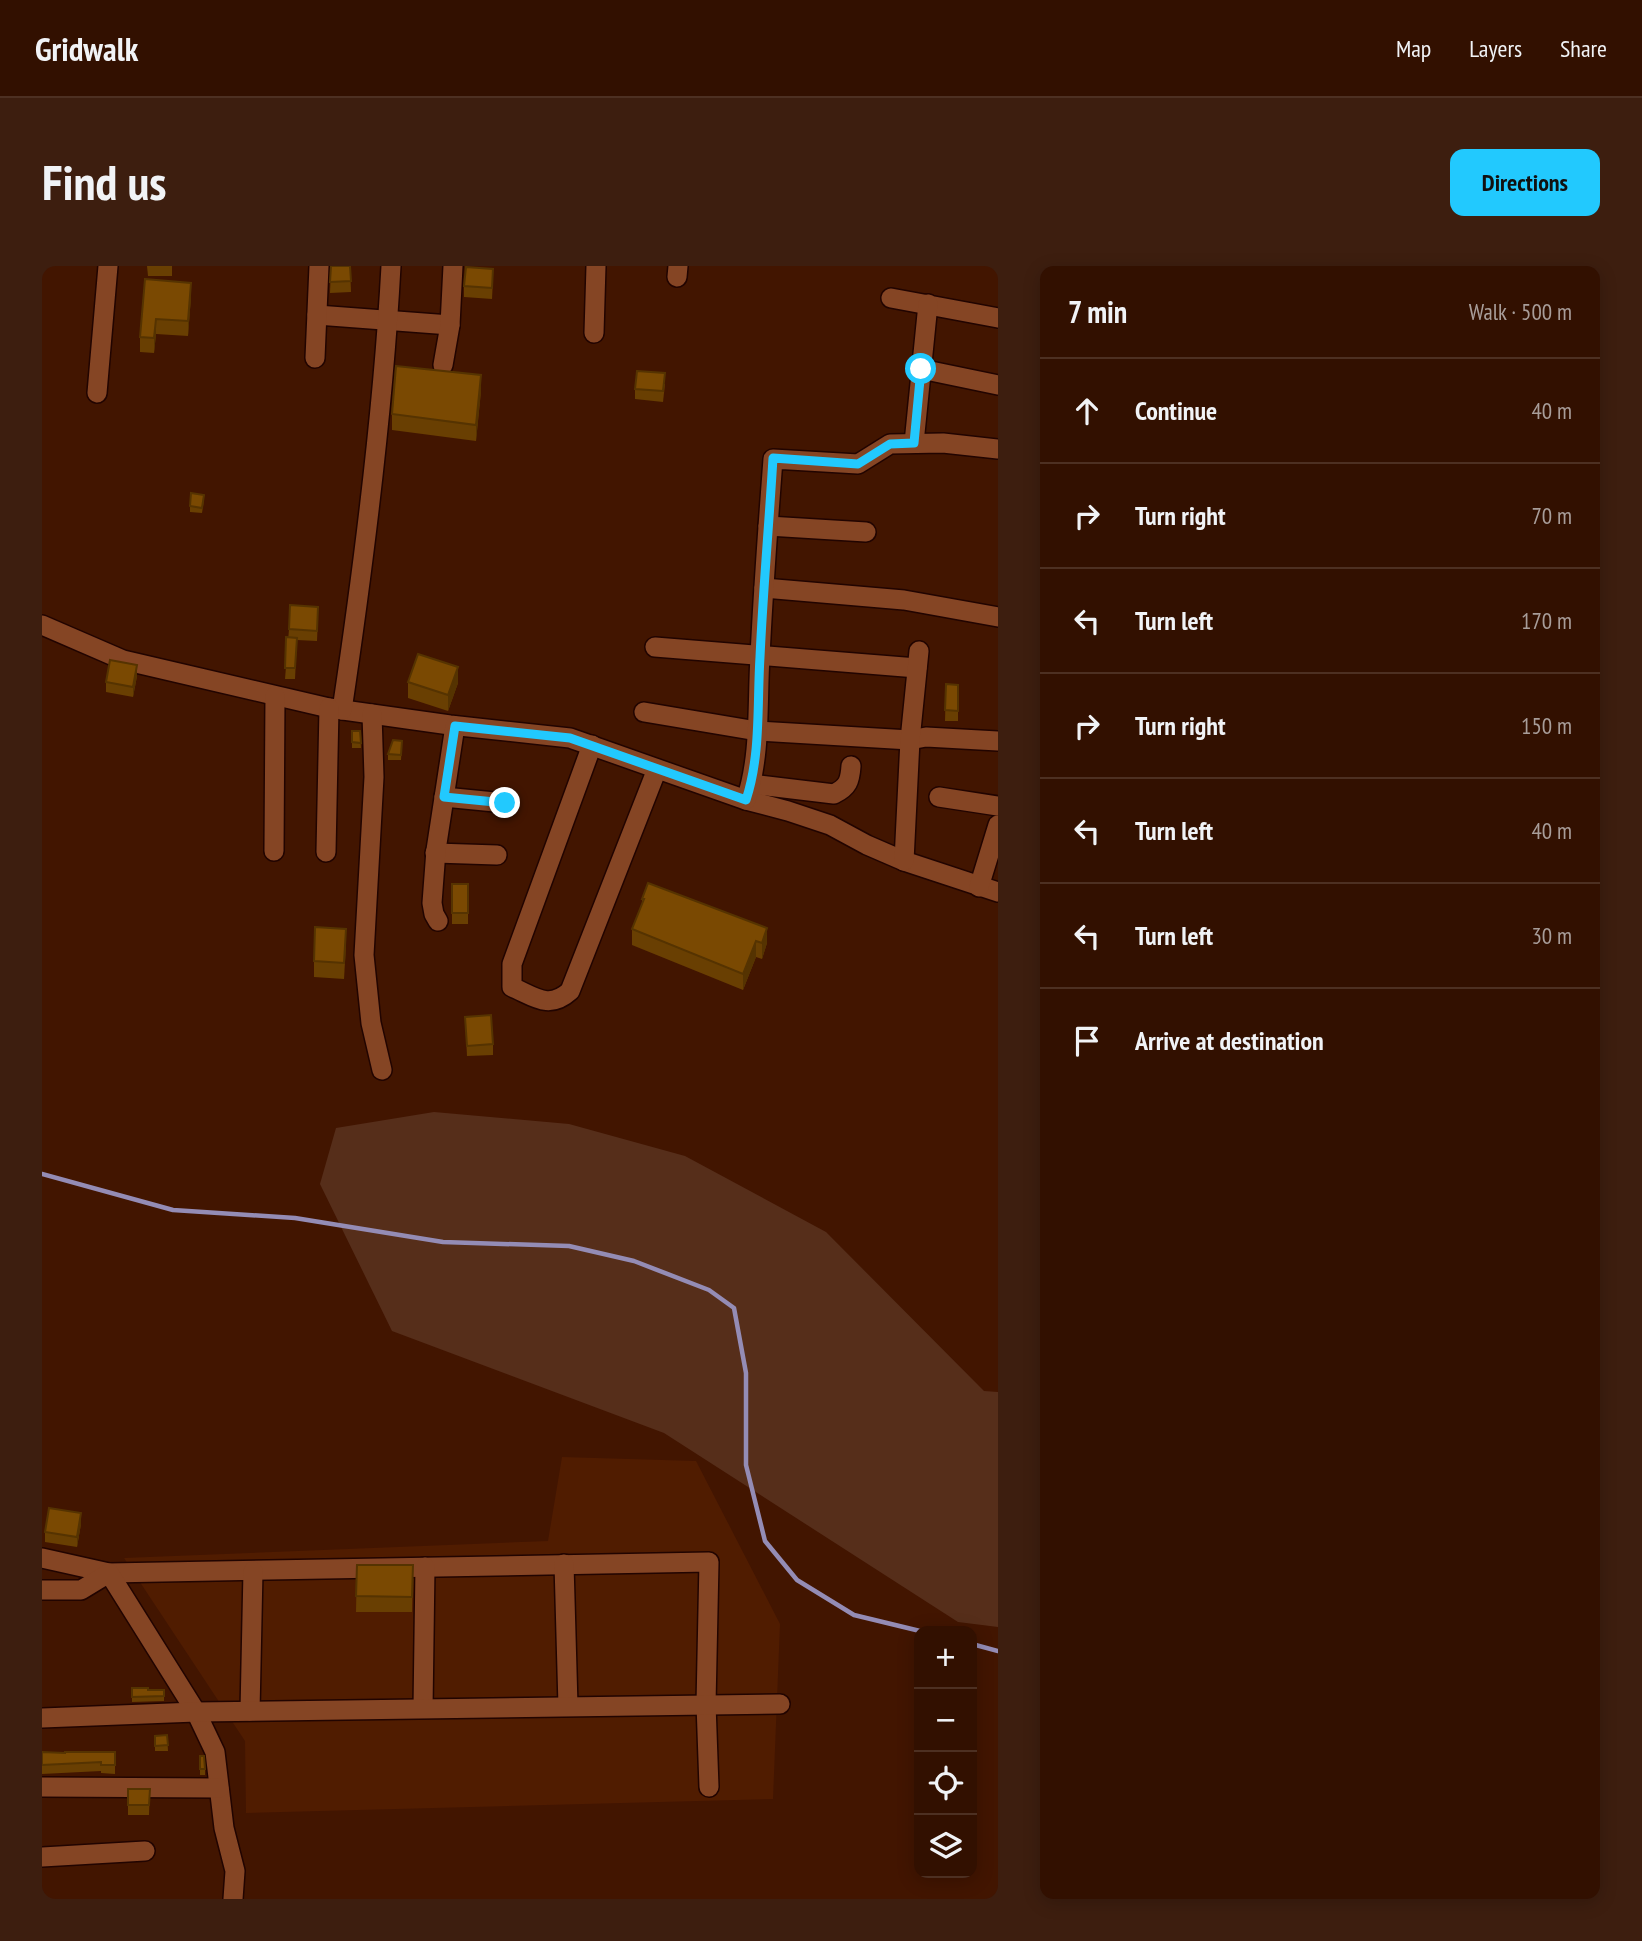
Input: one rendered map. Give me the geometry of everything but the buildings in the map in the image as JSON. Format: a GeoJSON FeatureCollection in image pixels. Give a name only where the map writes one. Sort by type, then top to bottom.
{"type":"FeatureCollection","features":[{"type":"Feature","properties":{"kind":"street"},"geometry":{"type":"LineString","coordinates":[[97,393],[108,266]]}},
{"type":"Feature","properties":{"kind":"street"},"geometry":{"type":"LineString","coordinates":[[316,358],[319,266]]}},
{"type":"Feature","properties":{"kind":"street"},"geometry":{"type":"LineString","coordinates":[[326,852],[335,709],[360,592],[386,350],[391,266]]}},
{"type":"Feature","properties":{"kind":"street"},"geometry":{"type":"LineString","coordinates":[[443,365],[450,325],[453,266]]}},
{"type":"Feature","properties":{"kind":"street"},"geometry":{"type":"LineString","coordinates":[[594,333],[596,266]]}},
{"type":"Feature","properties":{"kind":"street"},"geometry":{"type":"LineString","coordinates":[[891,298],[998,318]]}},
{"type":"Feature","properties":{"kind":"street"},"geometry":{"type":"LineString","coordinates":[[914,443],[928,304]]}},
{"type":"Feature","properties":{"kind":"street"},"geometry":{"type":"LineString","coordinates":[[317,315],[450,325]]}},
{"type":"Feature","properties":{"kind":"street"},"geometry":{"type":"LineString","coordinates":[[921,369],[998,385]]}},
{"type":"Feature","properties":{"kind":"street"},"geometry":{"type":"LineString","coordinates":[[749,792],[757,730],[773,458],[858,464],[890,444],[943,443],[998,449]]}},
{"type":"Feature","properties":{"kind":"street"},"geometry":{"type":"LineString","coordinates":[[768,526],[866,532]]}},
{"type":"Feature","properties":{"kind":"street"},"geometry":{"type":"LineString","coordinates":[[764,589],[904,600],[998,617]]}},
{"type":"Feature","properties":{"kind":"street"},"geometry":{"type":"LineString","coordinates":[[42,625],[123,660],[335,709],[455,726],[570,738],[657,769],[749,792],[788,811],[830,825],[904,861],[992,892],[998,825]]}},
{"type":"Feature","properties":{"kind":"street"},"geometry":{"type":"LineString","coordinates":[[655,647],[760,655],[918,659],[910,740],[904,861]]}},
{"type":"Feature","properties":{"kind":"street"},"geometry":{"type":"LineString","coordinates":[[274,851],[275,696]]}},
{"type":"Feature","properties":{"kind":"street"},"geometry":{"type":"LineString","coordinates":[[644,712],[757,730],[910,740],[926,737],[998,741]]}},
{"type":"Feature","properties":{"kind":"street"},"geometry":{"type":"LineString","coordinates":[[372,714],[374,777],[364,955],[371,1023],[382,1070]]}},
{"type":"Feature","properties":{"kind":"street"},"geometry":{"type":"LineString","coordinates":[[438,921],[433,914],[432,903],[436,853],[455,726]]}},
{"type":"Feature","properties":{"kind":"street"},"geometry":{"type":"LineString","coordinates":[[592,745],[512,964],[512,987],[546,1002],[560,1000],[570,991],[657,769]]}},
{"type":"Feature","properties":{"kind":"street"},"geometry":{"type":"LineString","coordinates":[[749,792],[834,794],[846,788],[851,766]]}},
{"type":"Feature","properties":{"kind":"street"},"geometry":{"type":"LineString","coordinates":[[444,797],[505,803]]}},
{"type":"Feature","properties":{"kind":"street"},"geometry":{"type":"LineString","coordinates":[[939,797],[998,806]]}},
{"type":"Feature","properties":{"kind":"street"},"geometry":{"type":"LineString","coordinates":[[436,853],[497,855]]}},
{"type":"Feature","properties":{"kind":"street"},"geometry":{"type":"LineString","coordinates":[[42,1558],[109,1573],[709,1562],[706,1704],[709,1787]]}},
{"type":"Feature","properties":{"kind":"street"},"geometry":{"type":"LineString","coordinates":[[564,1564],[568,1706]]}},
{"type":"Feature","properties":{"kind":"street"},"geometry":{"type":"LineString","coordinates":[[423,1709],[425,1567]]}},
{"type":"Feature","properties":{"kind":"street"},"geometry":{"type":"LineString","coordinates":[[250,1711],[253,1571]]}},
{"type":"Feature","properties":{"kind":"street"},"geometry":{"type":"LineString","coordinates":[[42,1590],[81,1590],[109,1573]]}},
{"type":"Feature","properties":{"kind":"street"},"geometry":{"type":"LineString","coordinates":[[109,1573],[196,1712],[215,1752],[224,1828],[234,1871],[233,1899]]}},
{"type":"Feature","properties":{"kind":"street"},"geometry":{"type":"LineString","coordinates":[[42,1718],[196,1712],[780,1704]]}},
{"type":"Feature","properties":{"kind":"street"},"geometry":{"type":"LineString","coordinates":[[42,1787],[219,1788]]}},
{"type":"Feature","properties":{"kind":"street"},"geometry":{"type":"LineString","coordinates":[[42,1857],[145,1851]]}},
{"type":"Feature","properties":{"kind":"shaded area"},"geometry":{"type":"Polygon","coordinates":[[[434,1112],[569,1124],[685,1156],[826,1232],[984,1391],[998,1392],[998,1627],[958,1622],[664,1433],[392,1331],[320,1184],[336,1128],[434,1112]]]}},
{"type":"Feature","properties":{"kind":"shaded area"},"geometry":{"type":"Polygon","coordinates":[[[562,1457],[696,1461],[780,1624],[773,1799],[246,1813],[245,1741],[124,1558],[548,1541],[562,1457]]]}},
{"type":"Feature","properties":{"kind":"waterway"},"geometry":{"type":"LineString","coordinates":[[42,1174],[173,1210],[295,1218],[443,1242],[569,1246],[634,1261],[709,1290],[734,1308],[746,1373],[746,1465],[765,1541],[797,1580],[854,1615],[914,1630]]}},
{"type":"Feature","properties":{"kind":"waterway"},"geometry":{"type":"LineString","coordinates":[[977,1645],[998,1651]]}},
{"type":"Feature","properties":{"kind":"route"},"geometry":{"type":"LineString","coordinates":[[505,803],[444,797],[455,726],[570,738],[746,800],[751,784],[757,730],[773,458],[858,464],[890,444],[914,443],[921,369]]}}]}
